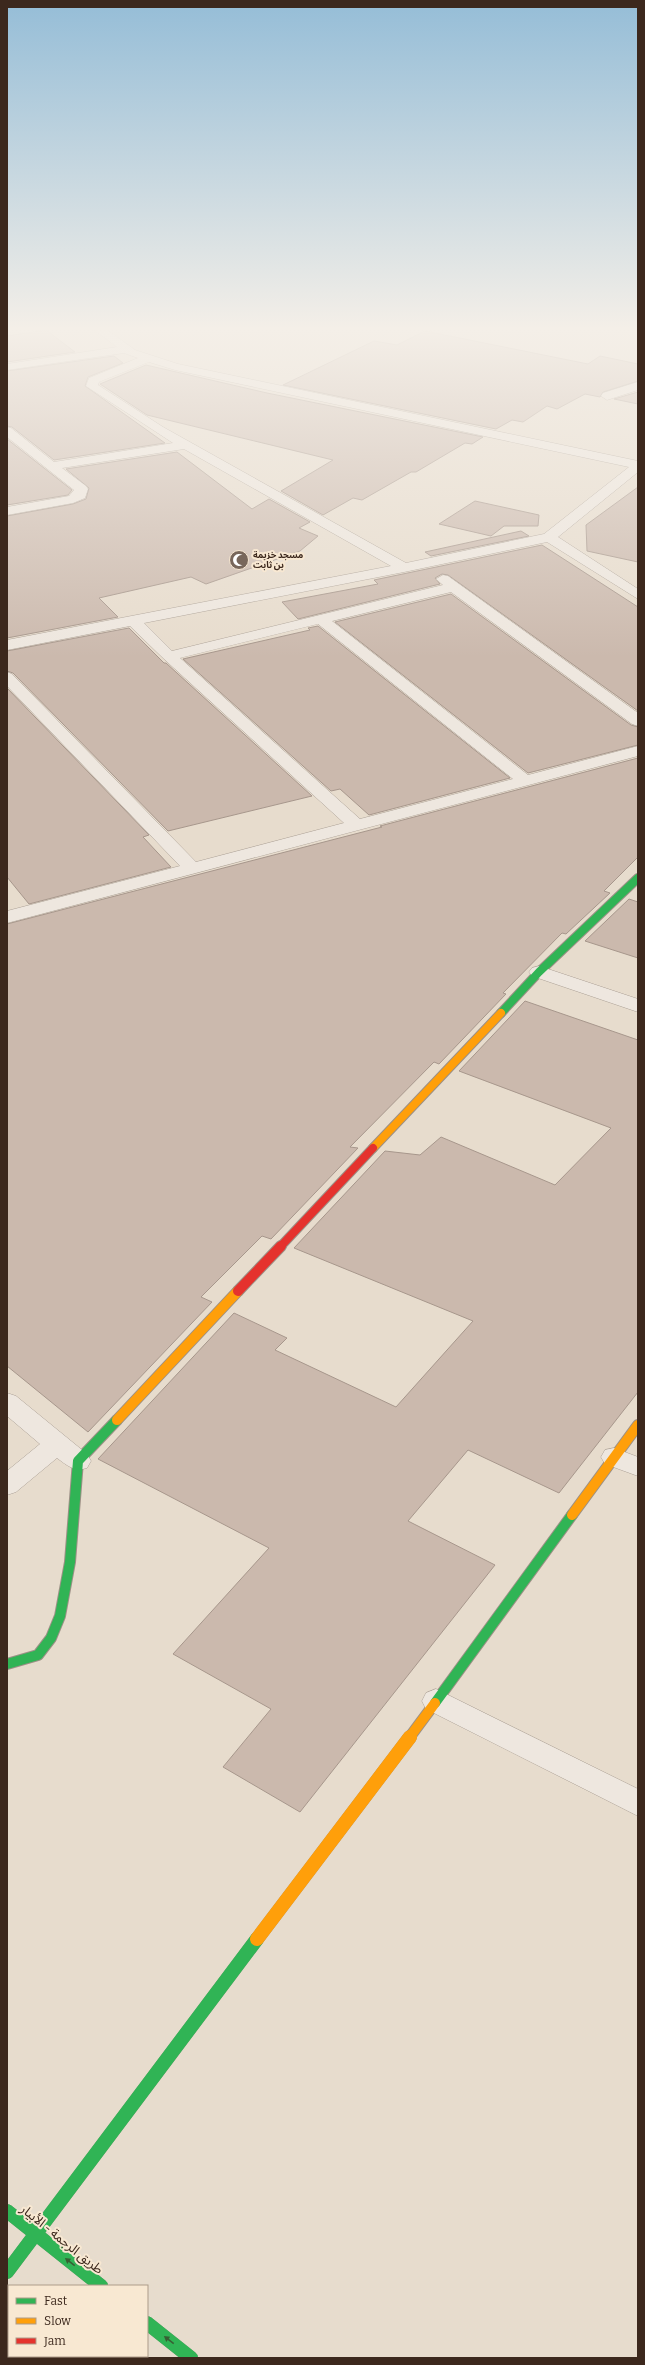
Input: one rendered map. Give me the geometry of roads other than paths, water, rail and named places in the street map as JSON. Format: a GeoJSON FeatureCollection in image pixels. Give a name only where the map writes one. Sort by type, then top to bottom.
{"type":"FeatureCollection","features":[{"type":"Feature","properties":{"kind":"main road"},"geometry":{"type":"LineString","coordinates":[[7,1664],[41,1654],[55,1633],[65,1593],[74,1533],[78,1461],[539,972],[638,878]]}},
{"type":"Feature","properties":{"kind":"main road"},"geometry":{"type":"LineString","coordinates":[[7,2272],[436,1701],[638,1425]]}},
{"type":"Feature","properties":{"kind":"main road","name":"طريق الرجمة - الأبيار"},"geometry":{"type":"LineString","coordinates":[[7,2212],[100,2285]]}},
{"type":"Feature","properties":{"kind":"main road"},"geometry":{"type":"LineString","coordinates":[[148,2324],[191,2358]]}},
{"type":"Feature","properties":{"kind":"street"},"geometry":{"type":"LineString","coordinates":[[7,512],[73,499],[80,495],[81,489],[14,436]]}},
{"type":"Feature","properties":{"kind":"street"},"geometry":{"type":"LineString","coordinates":[[171,436],[404,568]]}},
{"type":"Feature","properties":{"kind":"street"},"geometry":{"type":"LineString","coordinates":[[503,436],[638,465]]}},
{"type":"Feature","properties":{"kind":"street"},"geometry":{"type":"LineString","coordinates":[[52,466],[185,445]]}},
{"type":"Feature","properties":{"kind":"street"},"geometry":{"type":"LineString","coordinates":[[7,645],[404,568],[549,537],[638,465]]}},
{"type":"Feature","properties":{"kind":"street"},"geometry":{"type":"LineString","coordinates":[[549,537],[631,586],[638,595]]}},
{"type":"Feature","properties":{"kind":"street"},"geometry":{"type":"LineString","coordinates":[[422,564],[638,720]]}},
{"type":"Feature","properties":{"kind":"street"},"geometry":{"type":"LineString","coordinates":[[169,656],[454,587]]}},
{"type":"Feature","properties":{"kind":"street"},"geometry":{"type":"LineString","coordinates":[[320,619],[526,781]]}},
{"type":"Feature","properties":{"kind":"street"},"geometry":{"type":"LineString","coordinates":[[134,620],[169,656],[356,825]]}},
{"type":"Feature","properties":{"kind":"street"},"geometry":{"type":"LineString","coordinates":[[9,682],[192,868]]}},
{"type":"Feature","properties":{"kind":"street"},"geometry":{"type":"LineString","coordinates":[[7,917],[638,751]]}},
{"type":"Feature","properties":{"kind":"street"},"geometry":{"type":"LineString","coordinates":[[539,972],[638,1006]]}},
{"type":"Feature","properties":{"kind":"street"},"geometry":{"type":"LineString","coordinates":[[7,1402],[78,1461]]}},
{"type":"Feature","properties":{"kind":"street"},"geometry":{"type":"LineString","coordinates":[[7,1485],[57,1444]]}},
{"type":"Feature","properties":{"kind":"street"},"geometry":{"type":"LineString","coordinates":[[614,1457],[638,1467]]}},
{"type":"Feature","properties":{"kind":"street"},"geometry":{"type":"LineString","coordinates":[[436,1701],[638,1803]]}},
{"type":"Feature","properties":{"kind":"place","name":"مسجد خزيمة بن ثابت"},"geometry":{"type":"Point","coordinates":[239,560]}}]}
